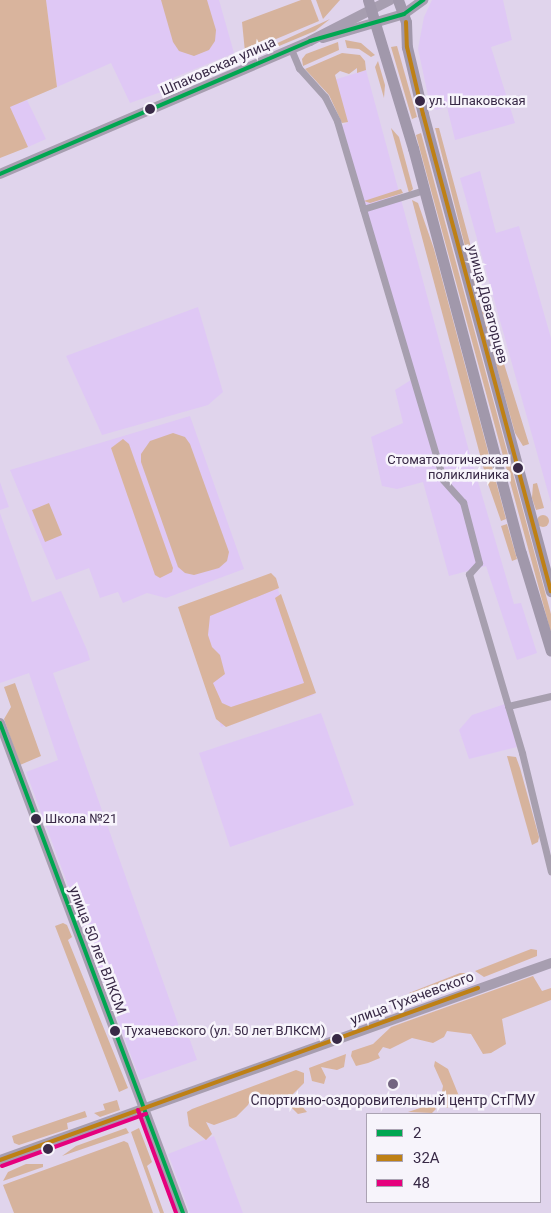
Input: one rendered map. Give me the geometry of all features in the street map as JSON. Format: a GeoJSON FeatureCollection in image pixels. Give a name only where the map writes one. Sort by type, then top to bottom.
{"type":"FeatureCollection","features":[{"type":"Feature","properties":{"kind":"main road"},"geometry":{"type":"LineString","coordinates":[[398,0],[405,18]]}},
{"type":"Feature","properties":{"kind":"main road"},"geometry":{"type":"LineString","coordinates":[[368,3],[376,31],[386,54],[518,544],[551,652]]}},
{"type":"Feature","properties":{"kind":"main road","name":"улица Доваторцев"},"geometry":{"type":"LineString","coordinates":[[405,18],[406,47],[423,114],[551,591]]}},
{"type":"Feature","properties":{"kind":"street","name":"Шпаковская улица"},"geometry":{"type":"LineString","coordinates":[[0,174],[310,41],[390,0]]}},
{"type":"Feature","properties":{"kind":"street","name":"Шпаковская улица"},"geometry":{"type":"LineString","coordinates":[[310,41],[405,18],[423,0]]}},
{"type":"Feature","properties":{"kind":"street"},"geometry":{"type":"LineString","coordinates":[[291,49],[300,68],[332,107],[442,480],[463,502],[479,563],[469,574],[508,706],[551,872]]}},
{"type":"Feature","properties":{"kind":"street"},"geometry":{"type":"LineString","coordinates":[[363,209],[424,190]]}},
{"type":"Feature","properties":{"kind":"street"},"geometry":{"type":"LineString","coordinates":[[508,706],[551,696]]}},
{"type":"Feature","properties":{"kind":"street","name":"улица 50 лет ВЛКСМ"},"geometry":{"type":"LineString","coordinates":[[0,723],[183,1213]]}},
{"type":"Feature","properties":{"kind":"street","name":"улица Тухачевского"},"geometry":{"type":"LineString","coordinates":[[0,1160],[551,963]]}},
{"type":"Feature","properties":{"kind":"shaded area"},"geometry":{"type":"Polygon","coordinates":[[[0,0],[46,0],[57,87],[10,107],[28,147],[0,158],[0,0]]]}},
{"type":"Feature","properties":{"kind":"shaded area"},"geometry":{"type":"Polygon","coordinates":[[[46,0],[219,0],[234,53],[173,78],[175,87],[130,103],[111,63],[57,87],[46,0]]]}},
{"type":"Feature","properties":{"kind":"shaded area"},"geometry":{"type":"Polygon","coordinates":[[[161,0],[207,0],[216,30],[215,41],[209,50],[194,56],[179,51],[173,42],[161,0]]]}},
{"type":"Feature","properties":{"kind":"shaded area"},"geometry":{"type":"Polygon","coordinates":[[[301,0],[311,0],[319,21],[245,52],[242,22],[301,0]]]}},
{"type":"Feature","properties":{"kind":"shaded area"},"geometry":{"type":"Polygon","coordinates":[[[316,0],[340,0],[323,19],[316,0]]]}},
{"type":"Feature","properties":{"kind":"shaded area"},"geometry":{"type":"Polygon","coordinates":[[[432,0],[503,0],[512,40],[491,47],[515,123],[455,140],[447,107],[436,110],[430,105],[418,49],[424,17],[432,0]]]}},
{"type":"Feature","properties":{"kind":"shaded area"},"geometry":{"type":"Polygon","coordinates":[[[330,19],[315,31],[248,59],[247,57],[330,19]]]}},
{"type":"Feature","properties":{"kind":"shaded area"},"geometry":{"type":"Polygon","coordinates":[[[345,40],[361,43],[375,55],[371,57],[359,49],[347,48],[345,40]]]}},
{"type":"Feature","properties":{"kind":"shaded area"},"geometry":{"type":"Polygon","coordinates":[[[338,42],[339,50],[303,66],[302,59],[306,54],[338,42]]]}},
{"type":"Feature","properties":{"kind":"shaded area"},"geometry":{"type":"Polygon","coordinates":[[[397,46],[417,117],[412,119],[391,47],[397,46]]]}},
{"type":"Feature","properties":{"kind":"shaded area"},"geometry":{"type":"Polygon","coordinates":[[[342,53],[360,55],[365,61],[366,70],[357,73],[357,68],[349,74],[340,71],[335,75],[348,122],[342,123],[329,95],[305,69],[342,53]]]}},
{"type":"Feature","properties":{"kind":"shaded area"},"geometry":{"type":"Polygon","coordinates":[[[378,61],[385,85],[384,98],[375,67],[378,61]]]}},
{"type":"Feature","properties":{"kind":"shaded area"},"geometry":{"type":"Polygon","coordinates":[[[366,70],[469,451],[514,604],[521,603],[537,653],[517,660],[486,566],[449,576],[423,482],[397,489],[382,486],[371,437],[403,423],[395,390],[414,378],[342,125],[347,123],[334,80],[366,70]]]}},
{"type":"Feature","properties":{"kind":"shaded area"},"geometry":{"type":"Polygon","coordinates":[[[27,100],[46,139],[28,147],[9,107],[27,100]]]}},
{"type":"Feature","properties":{"kind":"shaded area"},"geometry":{"type":"Polygon","coordinates":[[[391,128],[399,137],[413,189],[409,193],[391,128]]]}},
{"type":"Feature","properties":{"kind":"shaded area"},"geometry":{"type":"Polygon","coordinates":[[[435,128],[439,128],[492,325],[529,444],[523,446],[515,433],[485,325],[435,128]]]}},
{"type":"Feature","properties":{"kind":"shaded area"},"geometry":{"type":"Polygon","coordinates":[[[421,133],[551,614],[551,633],[416,135],[421,133]]]}},
{"type":"Feature","properties":{"kind":"shaded area"},"geometry":{"type":"Polygon","coordinates":[[[480,171],[496,233],[519,226],[551,338],[551,503],[460,178],[480,171]]]}},
{"type":"Feature","properties":{"kind":"shaded area"},"geometry":{"type":"Polygon","coordinates":[[[401,189],[403,193],[370,203],[364,201],[401,189]]]}},
{"type":"Feature","properties":{"kind":"shaded area"},"geometry":{"type":"Polygon","coordinates":[[[412,200],[418,203],[434,249],[506,519],[501,521],[487,481],[412,200]]]}},
{"type":"Feature","properties":{"kind":"shaded area"},"geometry":{"type":"Polygon","coordinates":[[[198,307],[223,392],[208,405],[102,435],[66,356],[198,307]]]}},
{"type":"Feature","properties":{"kind":"shaded area"},"geometry":{"type":"Polygon","coordinates":[[[190,416],[244,569],[166,598],[147,593],[123,603],[118,592],[100,598],[89,568],[56,580],[10,470],[190,416]]]}},
{"type":"Feature","properties":{"kind":"shaded area"},"geometry":{"type":"Polygon","coordinates":[[[173,433],[185,437],[190,444],[229,552],[227,561],[219,568],[194,575],[185,573],[178,567],[141,462],[141,454],[150,441],[173,433]]]}},
{"type":"Feature","properties":{"kind":"shaded area"},"geometry":{"type":"Polygon","coordinates":[[[123,439],[129,444],[173,568],[172,572],[160,578],[155,575],[111,448],[123,439]]]}},
{"type":"Feature","properties":{"kind":"shaded area"},"geometry":{"type":"Polygon","coordinates":[[[0,482],[9,507],[0,510],[0,482]]]}},
{"type":"Feature","properties":{"kind":"shaded area"},"geometry":{"type":"Polygon","coordinates":[[[537,483],[544,508],[536,510],[532,498],[533,484],[537,483]]]}},
{"type":"Feature","properties":{"kind":"shaded area"},"geometry":{"type":"Polygon","coordinates":[[[49,503],[62,535],[45,542],[32,510],[49,503]]]}},
{"type":"Feature","properties":{"kind":"shaded area"},"geometry":{"type":"Polygon","coordinates":[[[0,513],[32,602],[61,591],[87,650],[90,660],[53,673],[180,1029],[190,1040],[197,1060],[140,1080],[26,772],[58,760],[29,673],[0,683],[0,513]]]}},
{"type":"Feature","properties":{"kind":"shaded area"},"geometry":{"type":"Polygon","coordinates":[[[545,515],[548,516],[548,526],[541,527],[538,526],[537,519],[538,516],[545,515]]]}},
{"type":"Feature","properties":{"kind":"shaded area"},"geometry":{"type":"Polygon","coordinates":[[[507,524],[517,559],[512,561],[501,526],[507,524]]]}},
{"type":"Feature","properties":{"kind":"shaded area"},"geometry":{"type":"Polygon","coordinates":[[[271,573],[276,578],[279,588],[210,616],[208,635],[212,647],[220,655],[225,674],[213,683],[222,703],[231,707],[304,683],[275,598],[281,594],[316,693],[226,727],[216,719],[178,607],[271,573]]]}},
{"type":"Feature","properties":{"kind":"shaded area"},"geometry":{"type":"Polygon","coordinates":[[[274,578],[314,695],[221,727],[181,610],[274,578]]]}},
{"type":"Feature","properties":{"kind":"shaded area"},"geometry":{"type":"Polygon","coordinates":[[[15,683],[41,756],[20,765],[4,719],[11,707],[4,687],[15,683]]]}},
{"type":"Feature","properties":{"kind":"shaded area"},"geometry":{"type":"Polygon","coordinates":[[[505,704],[517,747],[469,759],[459,730],[472,715],[505,704]]]}},
{"type":"Feature","properties":{"kind":"shaded area"},"geometry":{"type":"Polygon","coordinates":[[[321,713],[354,805],[230,847],[199,753],[321,713]]]}},
{"type":"Feature","properties":{"kind":"shaded area"},"geometry":{"type":"Polygon","coordinates":[[[507,756],[516,757],[520,768],[539,837],[538,842],[532,845],[507,756]]]}},
{"type":"Feature","properties":{"kind":"shaded area"},"geometry":{"type":"Polygon","coordinates":[[[63,923],[67,925],[72,937],[68,940],[128,1088],[119,1092],[55,926],[63,923]]]}},
{"type":"Feature","properties":{"kind":"shaded area"},"geometry":{"type":"Polygon","coordinates":[[[531,949],[537,950],[537,956],[484,977],[475,971],[531,949]]]}},
{"type":"Feature","properties":{"kind":"shaded area"},"geometry":{"type":"Polygon","coordinates":[[[460,973],[469,973],[470,981],[416,998],[409,993],[460,973]]]}},
{"type":"Feature","properties":{"kind":"shaded area"},"geometry":{"type":"Polygon","coordinates":[[[533,976],[542,991],[551,988],[551,1000],[502,1019],[506,1044],[491,1053],[483,1054],[471,1034],[447,1031],[444,1037],[433,1043],[412,1038],[390,1049],[383,1047],[378,1054],[380,1058],[368,1063],[356,1066],[351,1056],[352,1051],[373,1044],[391,1027],[533,976]]]}},
{"type":"Feature","properties":{"kind":"shaded area"},"geometry":{"type":"Polygon","coordinates":[[[346,1054],[344,1067],[337,1070],[321,1067],[326,1077],[324,1084],[312,1081],[309,1068],[346,1054]]]}},
{"type":"Feature","properties":{"kind":"shaded area"},"geometry":{"type":"Polygon","coordinates":[[[435,1061],[448,1069],[461,1101],[447,1108],[440,1102],[443,1086],[434,1066],[435,1061]]]}},
{"type":"Feature","properties":{"kind":"shaded area"},"geometry":{"type":"Polygon","coordinates":[[[296,1070],[304,1073],[304,1083],[292,1095],[307,1112],[298,1114],[284,1100],[271,1104],[262,1100],[258,1093],[253,1094],[248,1105],[236,1117],[214,1125],[206,1122],[212,1134],[206,1140],[189,1126],[187,1112],[192,1109],[296,1070]]]}},
{"type":"Feature","properties":{"kind":"shaded area"},"geometry":{"type":"Polygon","coordinates":[[[117,1100],[120,1110],[100,1117],[94,1113],[105,1110],[103,1104],[117,1100]]]}},
{"type":"Feature","properties":{"kind":"shaded area"},"geometry":{"type":"Polygon","coordinates":[[[432,1104],[436,1109],[432,1113],[408,1112],[432,1104]]]}},
{"type":"Feature","properties":{"kind":"shaded area"},"geometry":{"type":"Polygon","coordinates":[[[85,1111],[87,1117],[67,1123],[68,1129],[19,1145],[14,1143],[12,1136],[85,1111]]]}},
{"type":"Feature","properties":{"kind":"shaded area"},"geometry":{"type":"Polygon","coordinates":[[[126,1128],[129,1133],[62,1156],[76,1146],[126,1128]]]}},
{"type":"Feature","properties":{"kind":"shaded area"},"geometry":{"type":"Polygon","coordinates":[[[139,1128],[152,1162],[147,1166],[164,1213],[160,1213],[131,1132],[139,1128]]]}},
{"type":"Feature","properties":{"kind":"shaded area"},"geometry":{"type":"Polygon","coordinates":[[[214,1136],[243,1213],[190,1213],[168,1154],[214,1136]]]}},
{"type":"Feature","properties":{"kind":"shaded area"},"geometry":{"type":"Polygon","coordinates":[[[124,1141],[128,1143],[153,1213],[14,1213],[3,1185],[124,1141]]]}},
{"type":"Feature","properties":{"kind":"shaded area"},"geometry":{"type":"Polygon","coordinates":[[[26,1164],[43,1164],[43,1167],[3,1181],[8,1172],[26,1164]]]}},
{"type":"Feature","properties":{"kind":"transit line","name":"2"},"geometry":{"type":"LineString","coordinates":[[0,174],[310,41],[404,14],[423,0]]}},
{"type":"Feature","properties":{"kind":"transit line","name":"32A"},"geometry":{"type":"LineString","coordinates":[[406,22],[407,47],[423,114],[551,591]]}},
{"type":"Feature","properties":{"kind":"transit line","name":"2"},"geometry":{"type":"LineString","coordinates":[[0,723],[183,1213]]}},
{"type":"Feature","properties":{"kind":"transit line","name":"32A"},"geometry":{"type":"LineString","coordinates":[[0,1160],[478,988]]}},
{"type":"Feature","properties":{"kind":"transit line","name":"48"},"geometry":{"type":"LineString","coordinates":[[138,1110],[176,1213]]}},
{"type":"Feature","properties":{"kind":"transit line","name":"48"},"geometry":{"type":"LineString","coordinates":[[2,1166],[146,1114]]}},
{"type":"Feature","properties":{"kind":"place","name":"ул. Шпаковская"},"geometry":{"type":"Point","coordinates":[420,101]}},
{"type":"Feature","properties":{"kind":"place","name":"Стоматологическая поликлиника"},"geometry":{"type":"Point","coordinates":[518,468]}},
{"type":"Feature","properties":{"kind":"place","name":"Школа №21"},"geometry":{"type":"Point","coordinates":[36,819]}},
{"type":"Feature","properties":{"kind":"place","name":"Тухачевского (ул. 50 лет ВЛКСМ)"},"geometry":{"type":"Point","coordinates":[115,1031]}},
{"type":"Feature","properties":{"kind":"place","name":"Спортивно-оздоровительный центр СтГМУ"},"geometry":{"type":"Point","coordinates":[393,1084]}}]}
